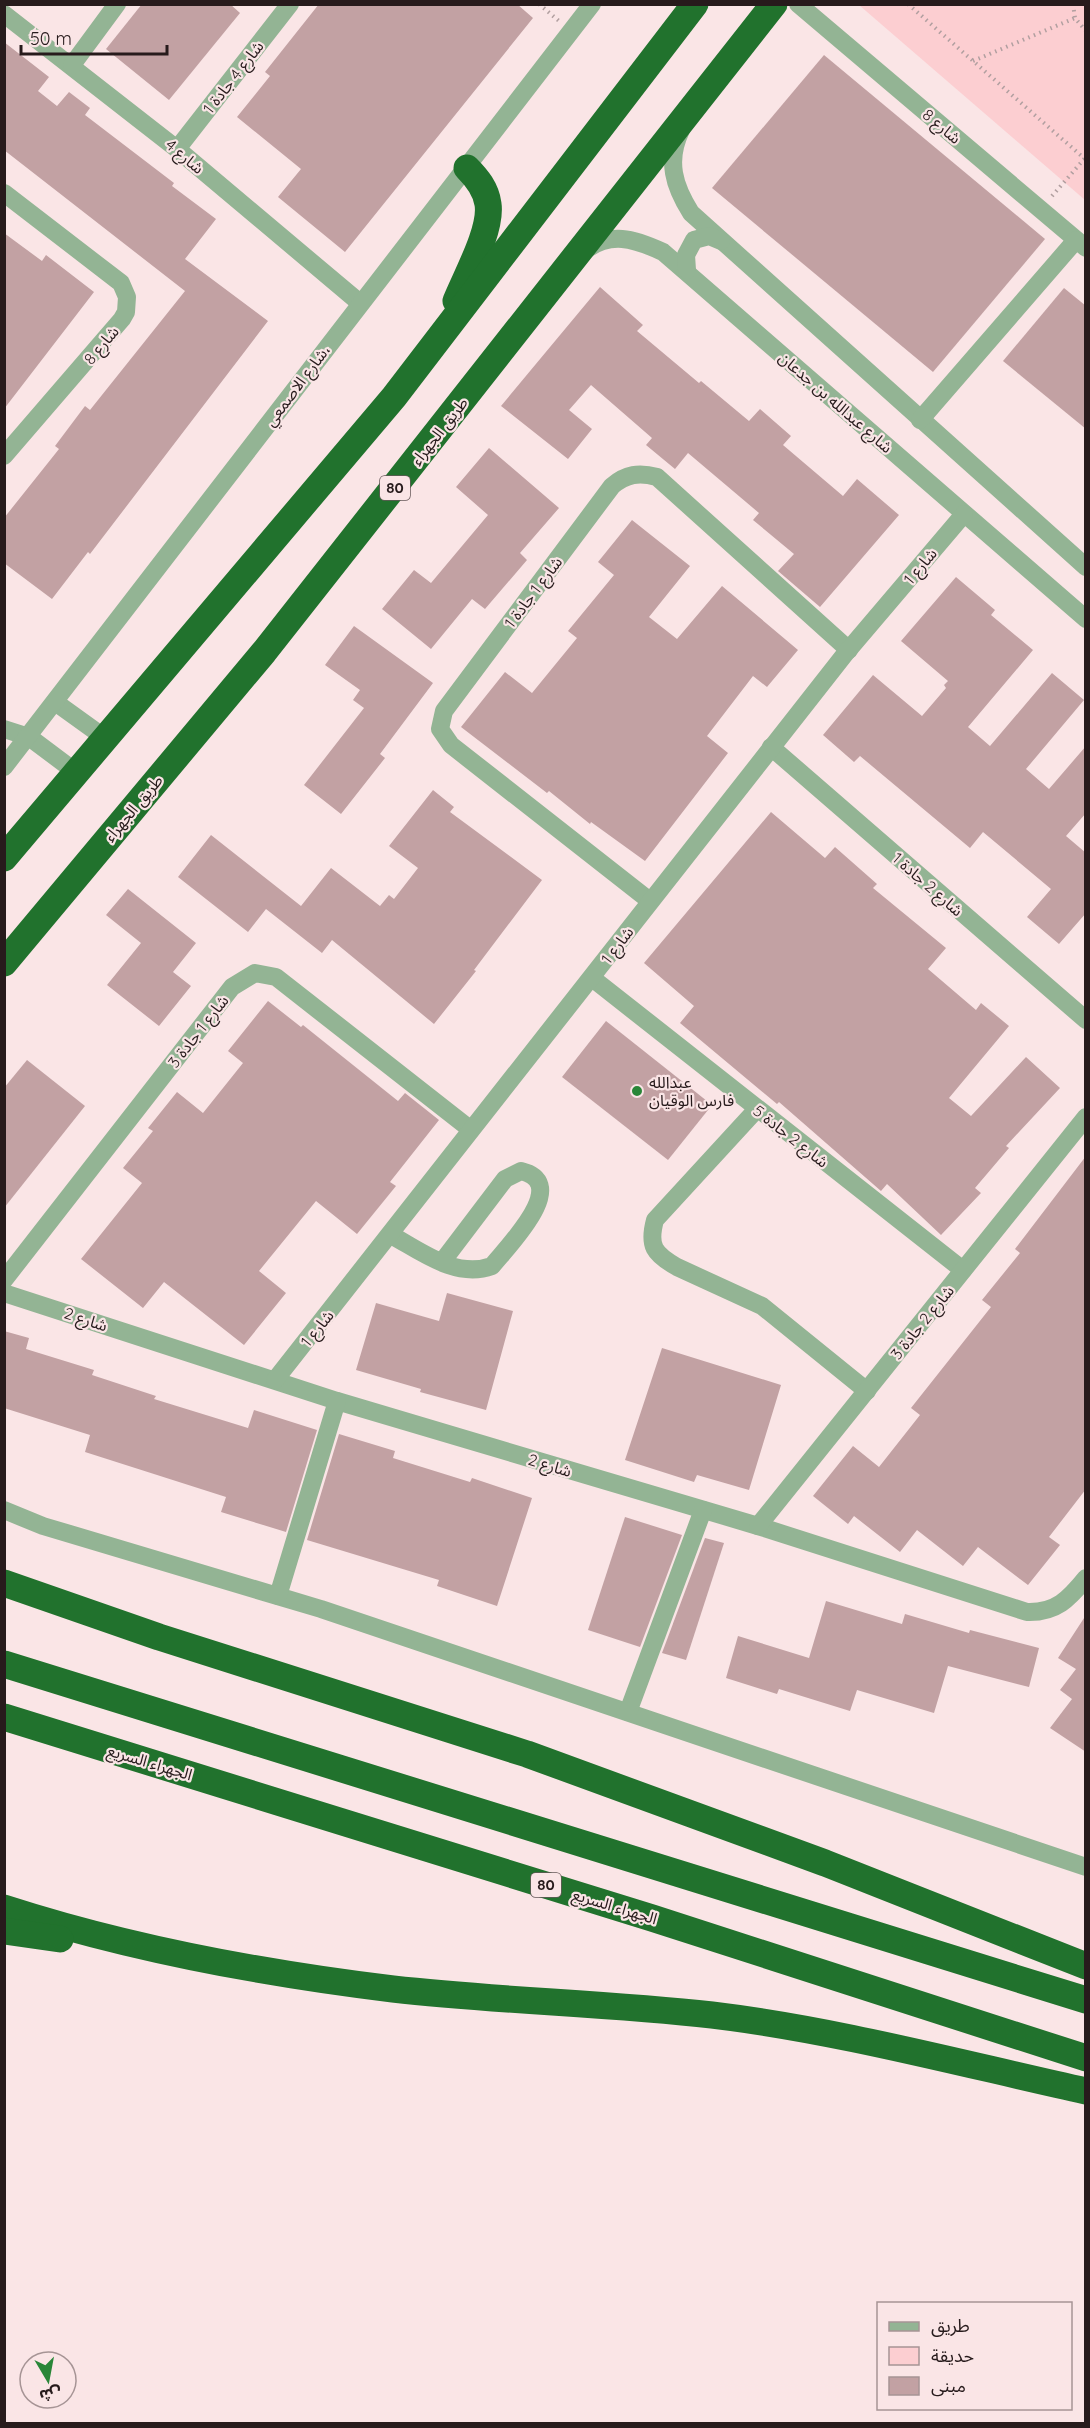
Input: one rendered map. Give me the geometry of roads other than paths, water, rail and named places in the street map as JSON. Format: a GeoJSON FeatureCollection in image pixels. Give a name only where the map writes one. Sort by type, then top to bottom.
{"type":"FeatureCollection","features":[{"type":"Feature","properties":{"kind":"highway"},"geometry":{"type":"LineString","coordinates":[[4,858],[251,569],[394,397],[695,4]]}},
{"type":"Feature","properties":{"kind":"highway","name":"طريق الجهراء"},"geometry":{"type":"LineString","coordinates":[[4,963],[272,643],[774,4]]}},
{"type":"Feature","properties":{"kind":"highway"},"geometry":{"type":"LineString","coordinates":[[442,334],[484,232],[489,206],[479,180],[466,168]]}},
{"type":"Feature","properties":{"kind":"highway"},"geometry":{"type":"LineString","coordinates":[[4,1583],[127,1626],[538,1758],[825,1863],[1086,1966]]}},
{"type":"Feature","properties":{"kind":"highway"},"geometry":{"type":"LineString","coordinates":[[4,1664],[1086,2000]]}},
{"type":"Feature","properties":{"kind":"highway","name":"الجهراء السريع"},"geometry":{"type":"LineString","coordinates":[[4,1717],[640,1914],[1086,2058]]}},
{"type":"Feature","properties":{"kind":"highway"},"geometry":{"type":"LineString","coordinates":[[4,1908],[135,1945],[198,1959],[394,1989],[625,2006],[716,2016],[821,2034],[1086,2091]]}},
{"type":"Feature","properties":{"kind":"highway"},"geometry":{"type":"LineString","coordinates":[[4,1931],[69,1940],[135,1945]]}},
{"type":"Feature","properties":{"kind":"street"},"geometry":{"type":"LineString","coordinates":[[72,65],[117,4]]}},
{"type":"Feature","properties":{"kind":"street","name":"شارع 4 جادة 1"},"geometry":{"type":"LineString","coordinates":[[177,149],[290,4]]}},
{"type":"Feature","properties":{"kind":"street","name":"شارع الاصمعي،"},"geometry":{"type":"LineString","coordinates":[[4,767],[592,4]]}},
{"type":"Feature","properties":{"kind":"street","name":"شارع 8"},"geometry":{"type":"LineString","coordinates":[[798,4],[1081,244]]}},
{"type":"Feature","properties":{"kind":"street","name":"شارع 4"},"geometry":{"type":"LineString","coordinates":[[4,14],[177,149],[360,303]]}},
{"type":"Feature","properties":{"kind":"street"},"geometry":{"type":"LineString","coordinates":[[690,111],[679,135],[672,169],[677,190],[691,213],[1086,567]]}},
{"type":"Feature","properties":{"kind":"street","name":"شارع 8"},"geometry":{"type":"LineString","coordinates":[[4,193],[121,283],[128,305],[122,319],[4,456]]}},
{"type":"Feature","properties":{"kind":"street"},"geometry":{"type":"LineString","coordinates":[[687,270],[686,255],[694,240],[709,236],[721,241]]}},
{"type":"Feature","properties":{"kind":"street","name":"شارع عبدالله بن جدعان"},"geometry":{"type":"LineString","coordinates":[[572,262],[588,247],[628,237],[663,252],[687,270],[1086,620]]}},
{"type":"Feature","properties":{"kind":"street"},"geometry":{"type":"LineString","coordinates":[[920,420],[1081,244]]}},
{"type":"Feature","properties":{"kind":"street","name":"شارع 1 جادة 1"},"geometry":{"type":"LineString","coordinates":[[650,901],[450,745],[440,729],[444,711],[612,486],[628,476],[637,474],[657,477],[849,650]]}},
{"type":"Feature","properties":{"kind":"street","name":"شارع 1"},"geometry":{"type":"LineString","coordinates":[[275,1380],[391,1235],[470,1129],[592,978],[771,747],[849,650],[964,514]]}},
{"type":"Feature","properties":{"kind":"street"},"geometry":{"type":"LineString","coordinates":[[55,702],[105,738]]}},
{"type":"Feature","properties":{"kind":"street"},"geometry":{"type":"LineString","coordinates":[[4,729],[29,736],[77,773]]}},
{"type":"Feature","properties":{"kind":"street","name":"شارع 2 جادة 1"},"geometry":{"type":"LineString","coordinates":[[771,747],[1086,1020]]}},
{"type":"Feature","properties":{"kind":"street","name":"شارع 1 جادة 3"},"geometry":{"type":"LineString","coordinates":[[4,1280],[232,987],[255,973],[276,977],[470,1129]]}},
{"type":"Feature","properties":{"kind":"street","name":"شارع 2 جادة 5"},"geometry":{"type":"LineString","coordinates":[[592,978],[963,1270]]}},
{"type":"Feature","properties":{"kind":"street"},"geometry":{"type":"LineString","coordinates":[[757,1109],[655,1220],[651,1235],[653,1248],[677,1267],[762,1306],[867,1391]]}},
{"type":"Feature","properties":{"kind":"street","name":"شارع 2 جادة 3"},"geometry":{"type":"LineString","coordinates":[[758,1526],[1086,1117]]}},
{"type":"Feature","properties":{"kind":"street"},"geometry":{"type":"LineString","coordinates":[[391,1235],[442,1262],[470,1271],[492,1266],[538,1207],[541,1188],[537,1180],[521,1172],[505,1179],[442,1262]]}},
{"type":"Feature","properties":{"kind":"street","name":"شارع 2"},"geometry":{"type":"LineString","coordinates":[[4,1293],[337,1401],[758,1526],[1027,1612],[1050,1611],[1059,1606],[1069,1599],[1086,1578]]}},
{"type":"Feature","properties":{"kind":"street"},"geometry":{"type":"LineString","coordinates":[[278,1596],[337,1401]]}},
{"type":"Feature","properties":{"kind":"street"},"geometry":{"type":"LineString","coordinates":[[4,1510],[43,1526],[278,1596],[1086,1867]]}},
{"type":"Feature","properties":{"kind":"street"},"geometry":{"type":"LineString","coordinates":[[628,1712],[703,1510]]}},
{"type":"Feature","properties":{"kind":"place","name":"عبدالله فارس الوقيان"},"geometry":{"type":"Point","coordinates":[637,1091]}}]}
